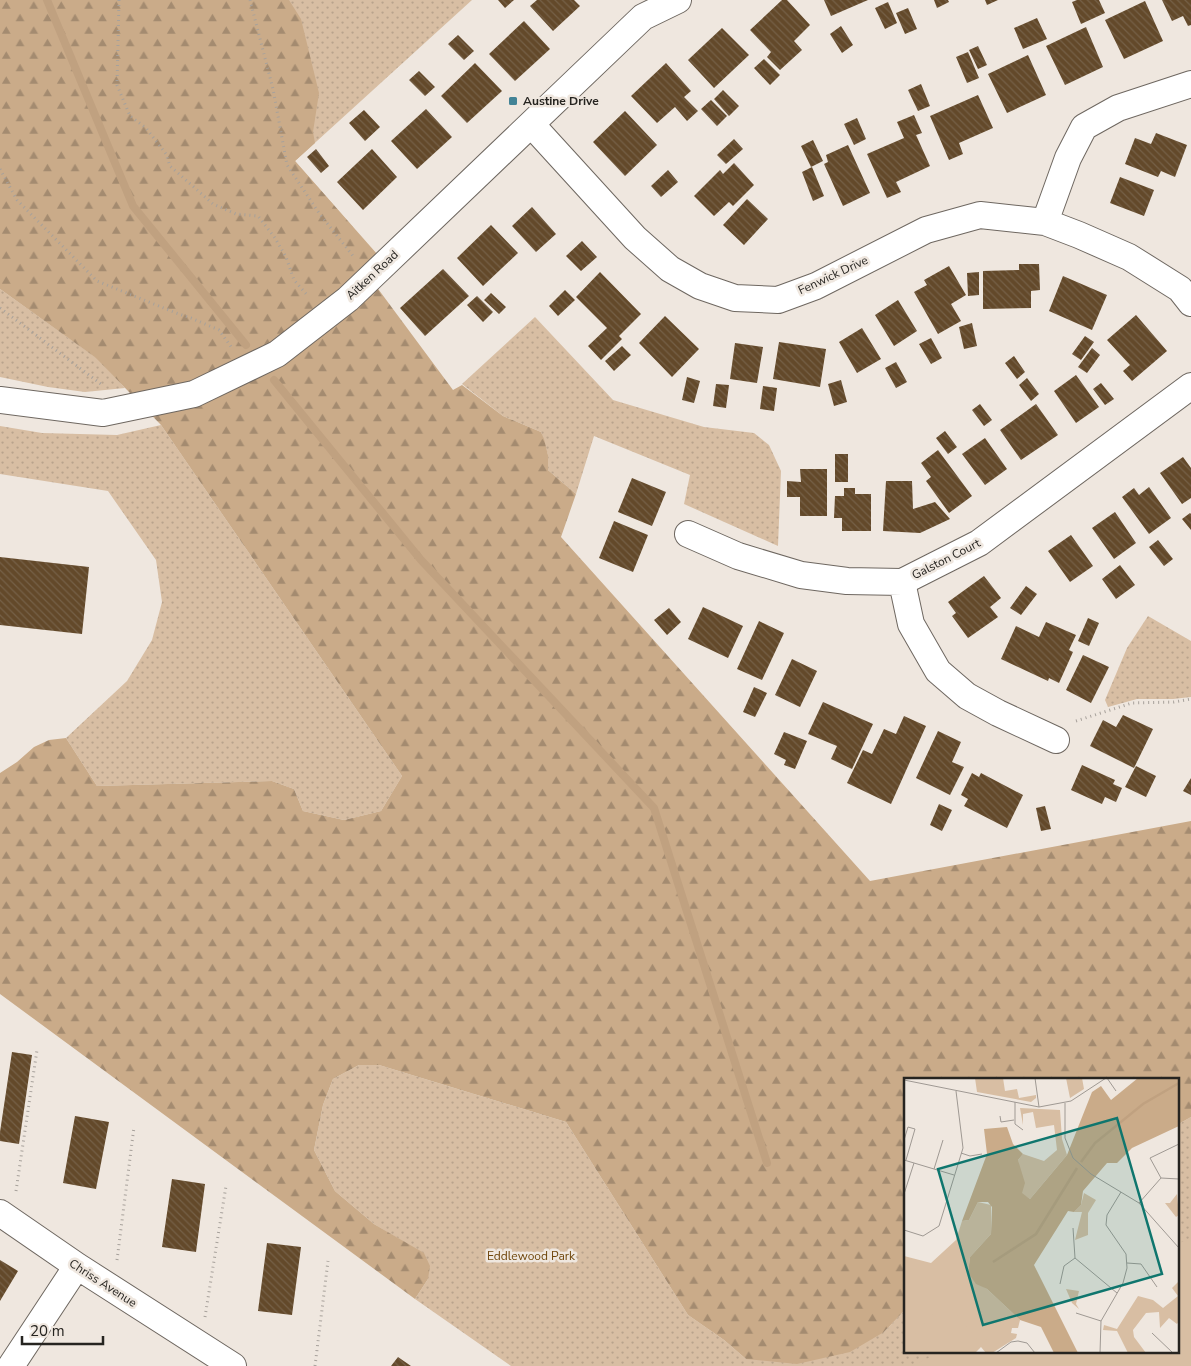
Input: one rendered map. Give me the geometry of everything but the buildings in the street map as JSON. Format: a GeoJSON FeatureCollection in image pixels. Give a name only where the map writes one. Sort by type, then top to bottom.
{"type":"FeatureCollection","features":[{"type":"Feature","properties":{"kind":"street","name":"Aitken Road"},"geometry":{"type":"LineString","coordinates":[[0,400],[103,414],[194,394],[277,354],[348,299],[531,124],[637,8],[678,0]]}},
{"type":"Feature","properties":{"kind":"street"},"geometry":{"type":"LineString","coordinates":[[1045,222],[1068,158],[1084,128],[1118,108],[1191,84]]}},
{"type":"Feature","properties":{"kind":"street","name":"Fenwick Drive"},"geometry":{"type":"LineString","coordinates":[[531,124],[635,238],[670,269],[700,286],[735,298],[778,300],[816,286],[926,230],[980,215],[1045,222],[1079,235],[1129,257],[1180,289],[1191,302]]}},
{"type":"Feature","properties":{"kind":"street","name":"Galston Court"},"geometry":{"type":"LineString","coordinates":[[688,534],[738,556],[801,576],[848,581],[902,582],[979,543],[1191,386]]}},
{"type":"Feature","properties":{"kind":"street"},"geometry":{"type":"LineString","coordinates":[[902,582],[911,624],[938,671],[967,696],[998,713],[1056,740]]}},
{"type":"Feature","properties":{"kind":"street","name":"Chriss Avenue"},"geometry":{"type":"LineString","coordinates":[[6,1217],[77,1266],[233,1366]]}},
{"type":"Feature","properties":{"kind":"street"},"geometry":{"type":"LineString","coordinates":[[11,1366],[77,1266]]}},
{"type":"Feature","properties":{"kind":"path"},"geometry":{"type":"LineString","coordinates":[[119,0],[117,85],[130,116],[146,128],[166,154],[170,166],[213,204],[236,214],[258,216],[276,238],[286,257],[294,280],[306,293],[322,320]]}},
{"type":"Feature","properties":{"kind":"path"},"geometry":{"type":"LineString","coordinates":[[250,0],[273,89],[287,165],[319,214],[370,277]]}},
{"type":"Feature","properties":{"kind":"path"},"geometry":{"type":"LineString","coordinates":[[0,169],[18,200],[97,281],[218,330],[248,368]]}},
{"type":"Feature","properties":{"kind":"path"},"geometry":{"type":"LineString","coordinates":[[0,308],[132,407]]}},
{"type":"Feature","properties":{"kind":"path"},"geometry":{"type":"LineString","coordinates":[[1056,740],[1068,724],[1132,703],[1174,702],[1191,699]]}},
{"type":"Feature","properties":{"kind":"path"},"geometry":{"type":"LineString","coordinates":[[6,1217],[37,1050]]}},
{"type":"Feature","properties":{"kind":"path"},"geometry":{"type":"LineString","coordinates":[[113,1289],[134,1127]]}},
{"type":"Feature","properties":{"kind":"path"},"geometry":{"type":"LineString","coordinates":[[201,1346],[226,1186]]}},
{"type":"Feature","properties":{"kind":"path"},"geometry":{"type":"LineString","coordinates":[[315,1366],[328,1261]]}},
{"type":"Feature","properties":{"kind":"green space"},"geometry":{"type":"Polygon","coordinates":[[[0,0],[472,0],[295,161],[353,227],[97,358],[125,388],[85,392],[48,387],[0,377],[0,289],[95,357],[0,0]]]}},
{"type":"Feature","properties":{"kind":"green space"},"geometry":{"type":"Polygon","coordinates":[[[0,0],[289,0],[301,19],[319,93],[313,132],[315,143],[295,161],[385,263],[370,278],[453,390],[462,385],[503,416],[541,432],[548,455],[548,470],[576,494],[561,537],[870,881],[1191,821],[1191,1117],[1178,1124],[1178,1078],[904,1078],[904,1311],[884,1332],[850,1352],[797,1364],[746,1359],[724,1340],[688,1315],[566,1122],[379,1065],[359,1065],[333,1079],[323,1105],[314,1150],[335,1191],[374,1224],[424,1253],[430,1266],[428,1279],[415,1299],[0,994],[0,773],[17,762],[34,747],[49,740],[66,738],[97,786],[272,781],[294,789],[303,811],[344,820],[381,811],[402,776],[161,425],[96,358],[0,289],[0,0]]]}},
{"type":"Feature","properties":{"kind":"green space"},"geometry":{"type":"Polygon","coordinates":[[[535,317],[613,400],[704,427],[754,433],[769,445],[781,471],[778,546],[684,504],[690,475],[594,436],[576,494],[548,470],[548,455],[541,432],[503,416],[462,384],[535,317]]]}},
{"type":"Feature","properties":{"kind":"green space"},"geometry":{"type":"Polygon","coordinates":[[[161,425],[402,776],[381,811],[344,820],[303,811],[294,789],[272,781],[97,786],[66,738],[127,681],[152,640],[162,602],[156,560],[108,491],[0,474],[0,426],[42,433],[117,435],[161,425]]]}},
{"type":"Feature","properties":{"kind":"green space"},"geometry":{"type":"Polygon","coordinates":[[[1148,616],[1191,641],[1191,697],[1137,699],[1108,707],[1105,700],[1127,648],[1148,616]]]}},
{"type":"Feature","properties":{"kind":"green space","name":"Eddlewood Park"},"geometry":{"type":"Polygon","coordinates":[[[359,1065],[379,1065],[566,1122],[688,1315],[724,1340],[746,1359],[884,1332],[904,1311],[904,1354],[1178,1354],[1178,1124],[1191,1117],[1191,1366],[511,1366],[415,1299],[428,1279],[424,1254],[374,1224],[335,1191],[314,1150],[323,1105],[333,1079],[359,1065]]]}},
{"type":"Feature","properties":{"kind":"green space"},"geometry":{"type":"Polygon","coordinates":[[[1191,1238],[1191,1366],[911,1366],[937,1354],[1178,1354],[1178,1244],[1191,1238]]]}},
{"type":"Feature","properties":{"kind":"waterway"},"geometry":{"type":"LineString","coordinates":[[47,0],[133,206],[246,345]]}},
{"type":"Feature","properties":{"kind":"waterway"},"geometry":{"type":"LineString","coordinates":[[274,380],[421,560],[654,808],[767,1163]]}},
{"type":"Feature","properties":{"kind":"place","name":"Austine Drive"},"geometry":{"type":"Point","coordinates":[513,101]}}]}
